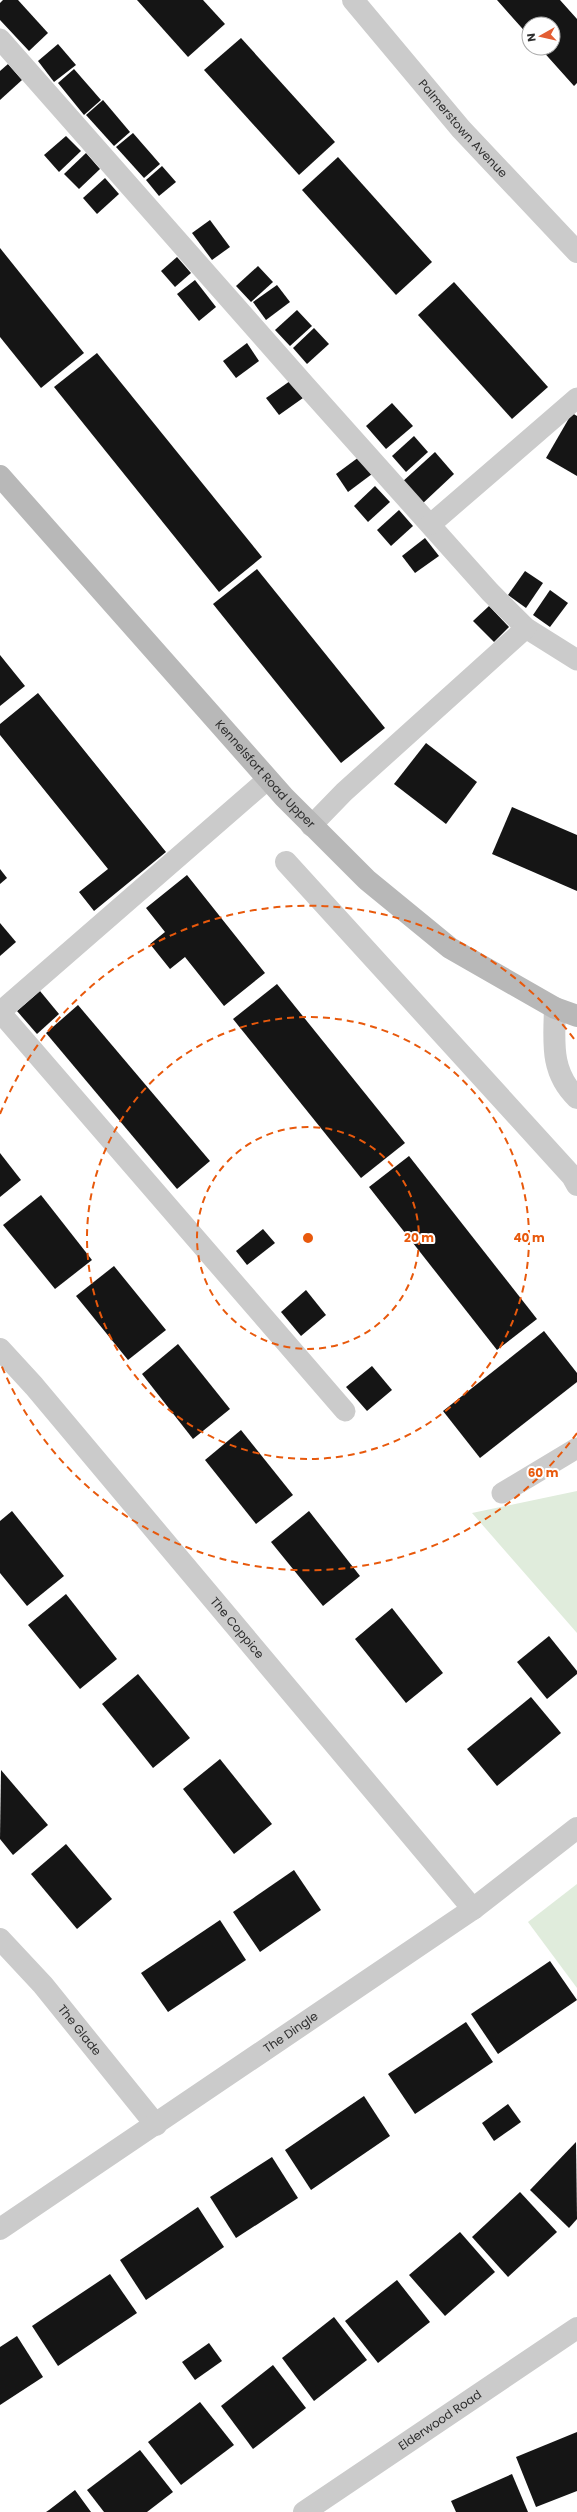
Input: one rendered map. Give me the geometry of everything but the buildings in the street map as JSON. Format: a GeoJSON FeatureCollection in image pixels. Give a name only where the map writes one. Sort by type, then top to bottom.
{"type":"FeatureCollection","features":[{"type":"Feature","properties":{"kind":"street","name":"Palmerstown Avenue"},"geometry":{"type":"LineString","coordinates":[[353,0],[461,128],[577,252]]}},
{"type":"Feature","properties":{"kind":"street","name":"Kennelsfort Road Upper"},"geometry":{"type":"LineString","coordinates":[[0,476],[268,779],[311,826],[367,880],[450,948],[555,1008],[577,1016]]}},
{"type":"Feature","properties":{"kind":"street"},"geometry":{"type":"LineString","coordinates":[[286,862],[575,1178]]}},
{"type":"Feature","properties":{"kind":"street"},"geometry":{"type":"LineString","coordinates":[[555,1008],[554,1056],[569,1090],[577,1098]]}},
{"type":"Feature","properties":{"kind":"street","name":"The Coppice"},"geometry":{"type":"LineString","coordinates":[[0,1349],[34,1386],[473,1909]]}},
{"type":"Feature","properties":{"kind":"street","name":"The Dingle"},"geometry":{"type":"LineString","coordinates":[[0,2229],[156,2125],[473,1909],[577,1828]]}},
{"type":"Feature","properties":{"kind":"street","name":"The Glade"},"geometry":{"type":"LineString","coordinates":[[0,1939],[44,1985],[156,2125]]}},
{"type":"Feature","properties":{"kind":"street","name":"Elderwood Road"},"geometry":{"type":"LineString","coordinates":[[304,2512],[577,2328]]}},
{"type":"Feature","properties":{"kind":"lane"},"geometry":{"type":"LineString","coordinates":[[0,39],[305,386],[431,524],[490,592],[526,628],[577,660]]}},
{"type":"Feature","properties":{"kind":"lane"},"geometry":{"type":"LineString","coordinates":[[431,524],[577,398]]}},
{"type":"Feature","properties":{"kind":"lane"},"geometry":{"type":"LineString","coordinates":[[311,826],[344,792],[526,628]]}},
{"type":"Feature","properties":{"kind":"lane"},"geometry":{"type":"LineString","coordinates":[[268,779],[0,1012],[345,1411]]}},
{"type":"Feature","properties":{"kind":"lane"},"geometry":{"type":"LineString","coordinates":[[502,1493],[577,1448]]}},
{"type":"Feature","properties":{"kind":"green space"},"geometry":{"type":"Polygon","coordinates":[[[577,1491],[577,1633],[472,1513],[577,1491]]]}},
{"type":"Feature","properties":{"kind":"green space"},"geometry":{"type":"Polygon","coordinates":[[[577,1884],[577,1988],[528,1922],[577,1884]]]}}]}
